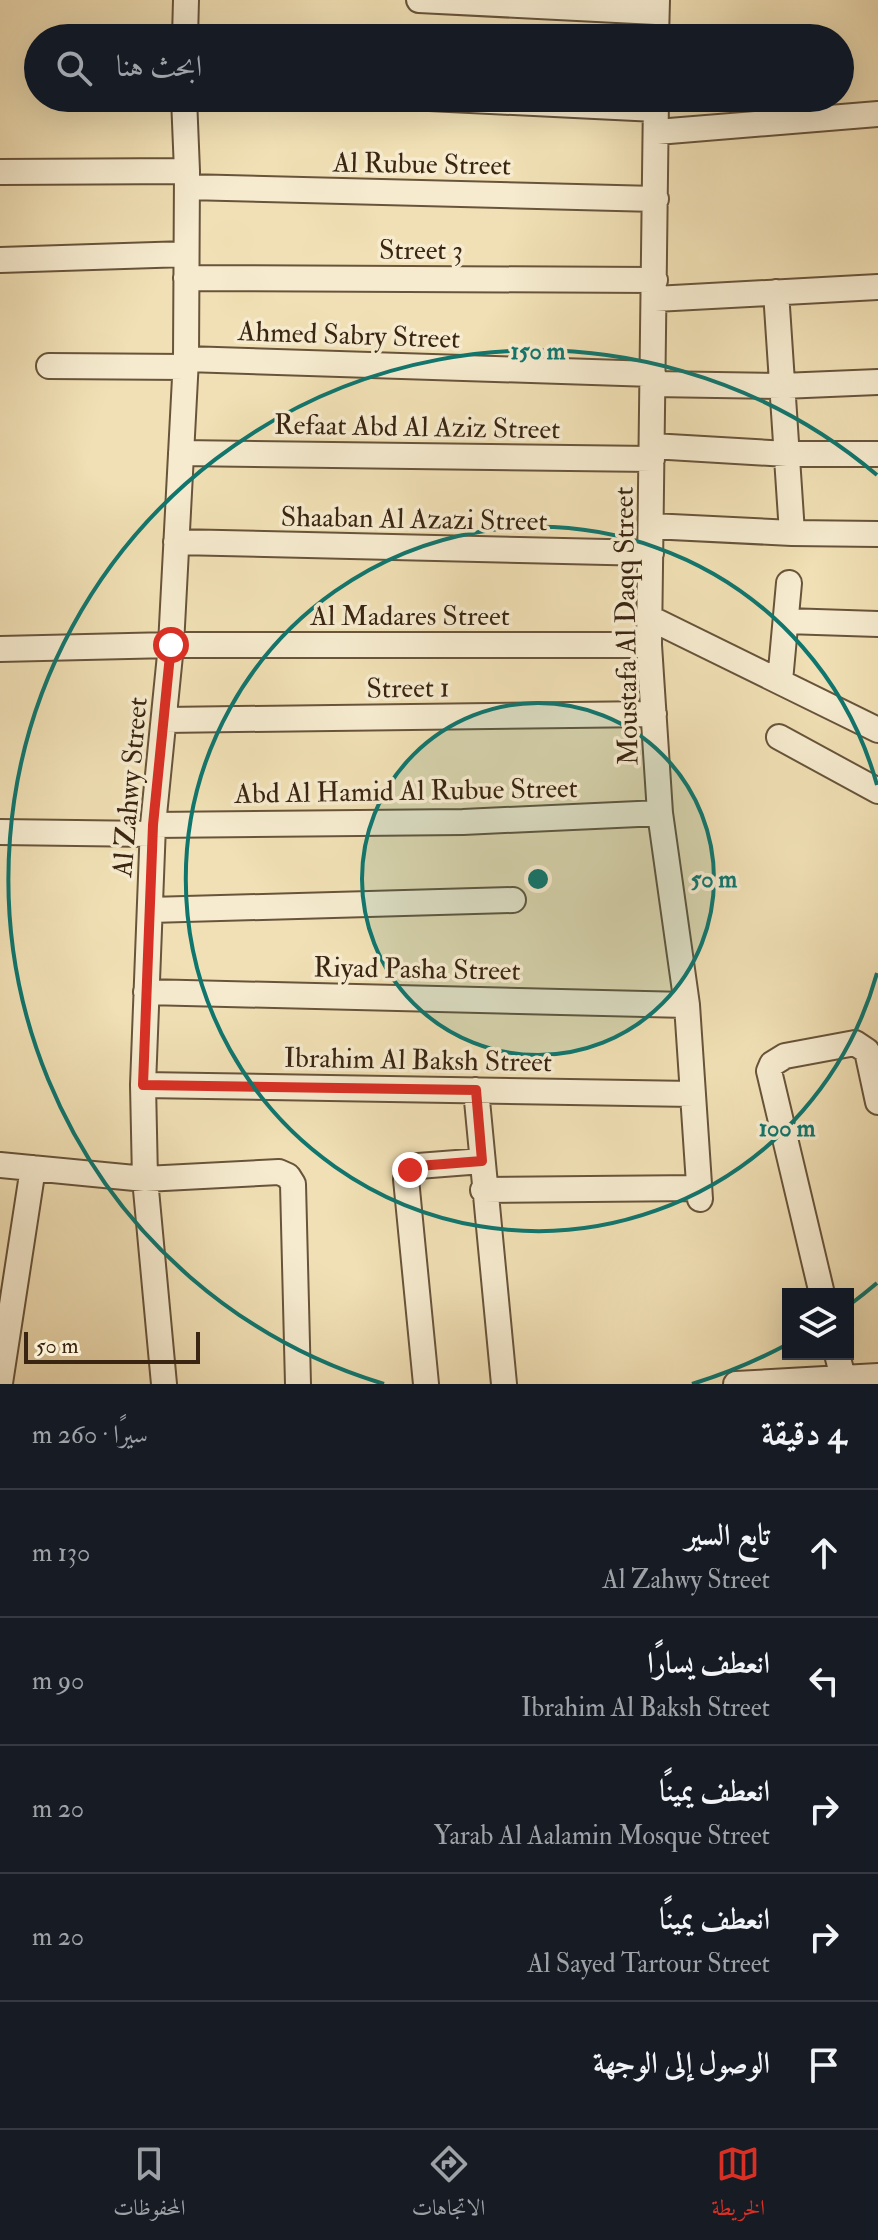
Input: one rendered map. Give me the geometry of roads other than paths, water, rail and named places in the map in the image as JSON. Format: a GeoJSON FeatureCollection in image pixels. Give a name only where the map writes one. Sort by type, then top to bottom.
{"type":"FeatureCollection","features":[{"type":"Feature","properties":{"kind":"street"},"geometry":{"type":"LineString","coordinates":[[185,24],[186,0]]}},
{"type":"Feature","properties":{"kind":"street"},"geometry":{"type":"LineString","coordinates":[[419,0],[656,6]]}},
{"type":"Feature","properties":{"kind":"street","name":"Al Zahwy Street"},"geometry":{"type":"LineString","coordinates":[[164,1384],[145,1179],[143,1085],[153,830],[171,645],[186,363],[185,112]]}},
{"type":"Feature","properties":{"kind":"street"},"geometry":{"type":"LineString","coordinates":[[657,113],[878,114]]}},
{"type":"Feature","properties":{"kind":"street","name":"Moustafa Al Daqq Street"},"geometry":{"type":"LineString","coordinates":[[483,1190],[699,1194],[687,1005],[660,813],[649,645],[657,113]]}},
{"type":"Feature","properties":{"kind":"street","name":"Al Rubue Street"},"geometry":{"type":"LineString","coordinates":[[0,172],[656,199]]}},
{"type":"Feature","properties":{"kind":"street","name":"Street 3"},"geometry":{"type":"LineString","coordinates":[[0,260],[655,289],[776,292],[878,287]]}},
{"type":"Feature","properties":{"kind":"street"},"geometry":{"type":"LineString","coordinates":[[776,292],[792,533]]}},
{"type":"Feature","properties":{"kind":"street","name":"Ahmed Sabry Street"},"geometry":{"type":"LineString","coordinates":[[49,366],[186,363],[782,386],[878,382]]}},
{"type":"Feature","properties":{"kind":"street","name":"Refaat Abd Al Aziz Street"},"geometry":{"type":"LineString","coordinates":[[181,453],[878,454]]}},
{"type":"Feature","properties":{"kind":"street"},"geometry":{"type":"LineString","coordinates":[[651,526],[878,534]]}},
{"type":"Feature","properties":{"kind":"street","name":"Shaaban Al Azazi Street"},"geometry":{"type":"LineString","coordinates":[[176,542],[651,553]]}},
{"type":"Feature","properties":{"kind":"street"},"geometry":{"type":"LineString","coordinates":[[780,681],[789,583]]}},
{"type":"Feature","properties":{"kind":"street"},"geometry":{"type":"LineString","coordinates":[[650,618],[878,730]]}},
{"type":"Feature","properties":{"kind":"street"},"geometry":{"type":"LineString","coordinates":[[786,621],[878,624]]}},
{"type":"Feature","properties":{"kind":"street","name":"Al Madares Street"},"geometry":{"type":"LineString","coordinates":[[0,649],[171,645],[649,645]]}},
{"type":"Feature","properties":{"kind":"street","name":"Street 1"},"geometry":{"type":"LineString","coordinates":[[164,720],[654,714]]}},
{"type":"Feature","properties":{"kind":"street"},"geometry":{"type":"LineString","coordinates":[[779,737],[878,791]]}},
{"type":"Feature","properties":{"kind":"street","name":"Abd Al Hamid Al Rubue Street"},"geometry":{"type":"LineString","coordinates":[[0,832],[463,822],[660,813]]}},
{"type":"Feature","properties":{"kind":"street"},"geometry":{"type":"LineString","coordinates":[[150,910],[513,900]]}},
{"type":"Feature","properties":{"kind":"street","name":"Riyad Pasha Street"},"geometry":{"type":"LineString","coordinates":[[146,992],[687,1005]]}},
{"type":"Feature","properties":{"kind":"street"},"geometry":{"type":"LineString","coordinates":[[821,1288],[769,1079],[772,1064],[785,1056],[848,1043],[862,1046],[869,1058],[878,1102]]}},
{"type":"Feature","properties":{"kind":"street","name":"Ibrahim Al Baksh Street"},"geometry":{"type":"LineString","coordinates":[[143,1085],[693,1094]]}},
{"type":"Feature","properties":{"kind":"street"},"geometry":{"type":"LineString","coordinates":[[476,1090],[483,1190],[504,1384]]}},
{"type":"Feature","properties":{"kind":"street"},"geometry":{"type":"LineString","coordinates":[[426,1384],[406,1179],[410,1170],[418,1166],[482,1161]]}},
{"type":"Feature","properties":{"kind":"street"},"geometry":{"type":"LineString","coordinates":[[0,1165],[145,1179],[279,1172],[291,1180],[298,1384]]}},
{"type":"Feature","properties":{"kind":"street"},"geometry":{"type":"LineString","coordinates":[[1,1374],[11,1241],[33,1168]]}},
{"type":"Feature","properties":{"kind":"street"},"geometry":{"type":"LineString","coordinates":[[838,1360],[843,1378]]}},
{"type":"Feature","properties":{"kind":"street"},"geometry":{"type":"LineString","coordinates":[[736,1384],[874,1379]]}}]}
